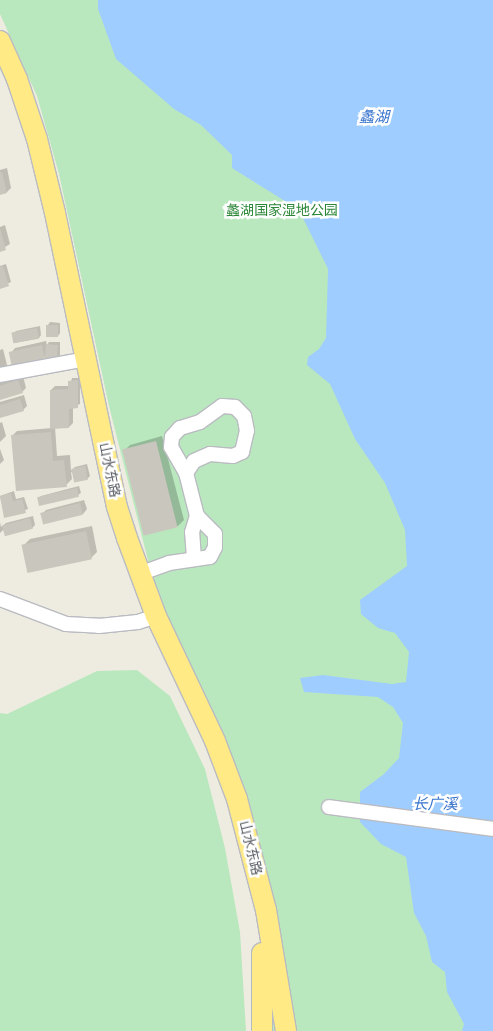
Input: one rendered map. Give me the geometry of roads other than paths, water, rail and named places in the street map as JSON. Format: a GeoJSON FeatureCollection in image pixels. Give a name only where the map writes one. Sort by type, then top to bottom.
{"type":"FeatureCollection","features":[{"type":"Feature","properties":{"kind":"highway","name":"山水东路"},"geometry":{"type":"LineString","coordinates":[[0,40],[17,79],[37,138],[55,213],[117,507],[156,616],[215,741],[231,780],[266,910],[286,1031]]}},
{"type":"Feature","properties":{"kind":"highway","name":"山水东路"},"geometry":{"type":"LineString","coordinates":[[259,886],[264,999],[262,1031]]}},
{"type":"Feature","properties":{"kind":"street"},"geometry":{"type":"LineString","coordinates":[[0,375],[86,359]]}},
{"type":"Feature","properties":{"kind":"street"},"geometry":{"type":"LineString","coordinates":[[140,574],[169,563],[210,557],[215,548],[215,534],[197,516],[186,473],[171,447],[172,437],[180,428],[200,422],[222,406],[235,408],[244,416],[247,431],[242,452],[233,456],[210,454],[194,461],[186,473]]}},
{"type":"Feature","properties":{"kind":"street"},"geometry":{"type":"LineString","coordinates":[[194,559],[192,532],[197,516]]}},
{"type":"Feature","properties":{"kind":"street"},"geometry":{"type":"LineString","coordinates":[[0,599],[66,624],[99,626],[138,622],[156,616]]}},
{"type":"Feature","properties":{"kind":"street"},"geometry":{"type":"LineString","coordinates":[[329,807],[493,829]]}},
{"type":"Feature","properties":{"kind":"water","name":"蠡湖"},"geometry":{"type":"Polygon","coordinates":[[[98,0],[493,0],[493,1031],[462,1031],[464,1024],[447,992],[445,972],[432,962],[426,936],[414,913],[406,857],[381,844],[360,822],[360,792],[384,774],[399,758],[403,723],[393,707],[378,697],[304,692],[300,678],[323,675],[392,684],[406,682],[409,652],[395,633],[378,628],[361,614],[360,600],[407,566],[405,530],[385,483],[355,439],[330,384],[307,365],[308,357],[319,349],[326,338],[328,269],[299,210],[232,168],[232,155],[201,125],[174,109],[116,59],[98,9],[98,0]]]}},
{"type":"Feature","properties":{"kind":"park label","name":"蠡湖国家湿地公园"},"geometry":{"type":"Point","coordinates":[282,211]}},
{"type":"Feature","properties":{"kind":"water label","name":"长广溪"},"geometry":{"type":"Point","coordinates":[435,805]}}]}
